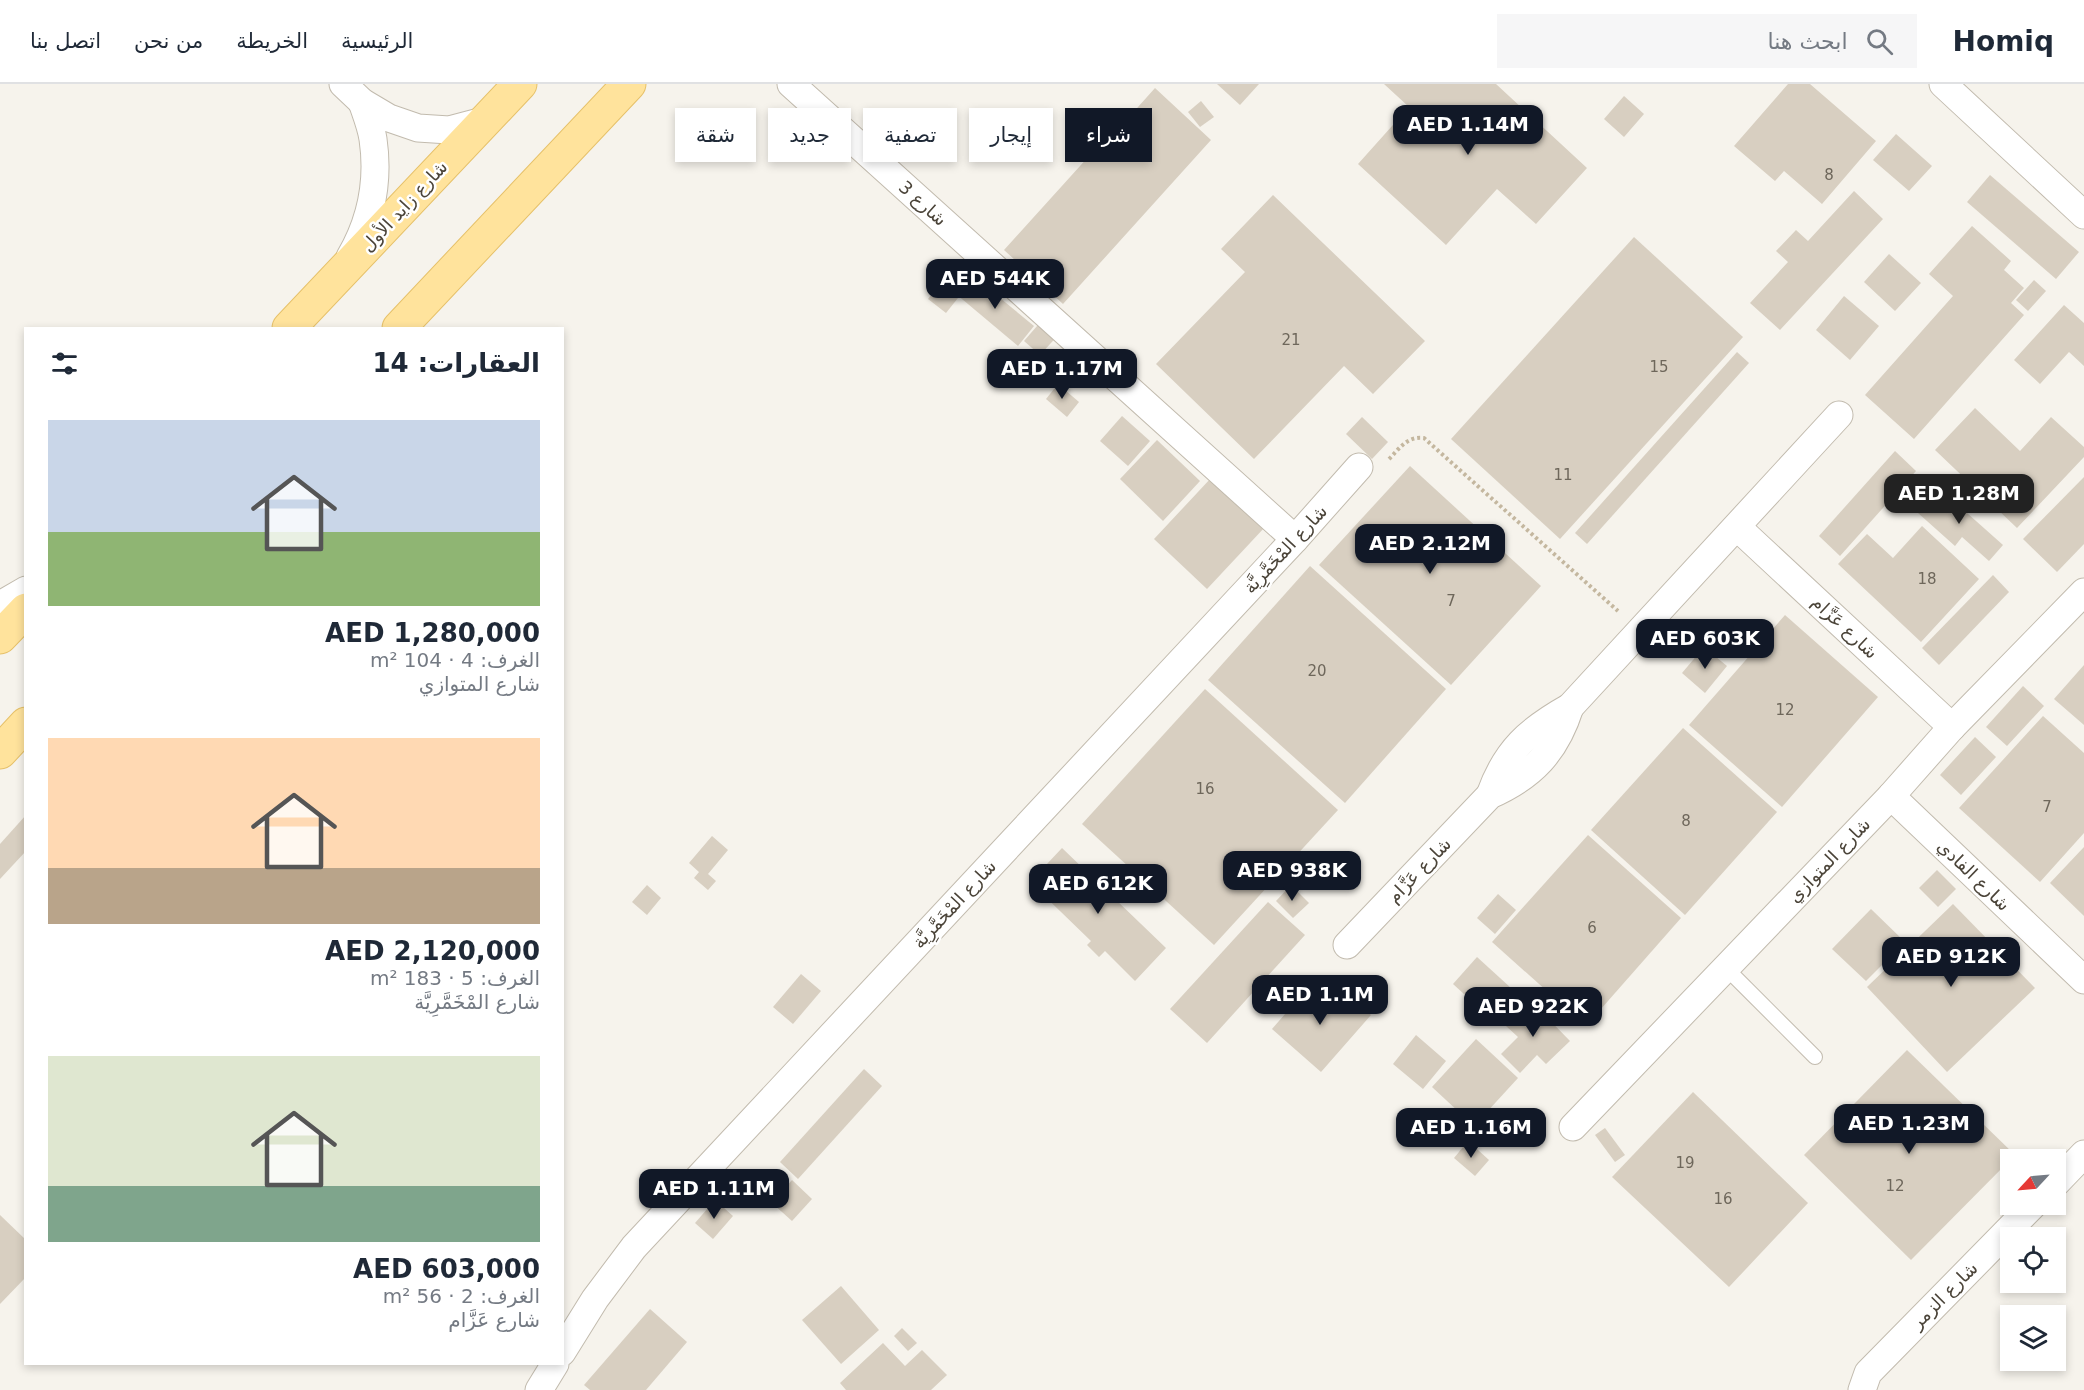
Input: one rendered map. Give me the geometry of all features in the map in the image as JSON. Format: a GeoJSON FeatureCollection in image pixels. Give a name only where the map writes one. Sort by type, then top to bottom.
{"type":"FeatureCollection","features":[{"type":"Feature","properties":{"kind":"main road","name":"شارع زايد الأول"},"geometry":{"type":"LineString","coordinates":[[290,327],[520,84]]}},
{"type":"Feature","properties":{"kind":"main road"},"geometry":{"type":"LineString","coordinates":[[400,327],[629,84]]}},
{"type":"Feature","properties":{"kind":"main road"},"geometry":{"type":"LineString","coordinates":[[0,637],[24,612]]}},
{"type":"Feature","properties":{"kind":"main road"},"geometry":{"type":"LineString","coordinates":[[0,752],[24,726]]}},
{"type":"Feature","properties":{"kind":"street"},"geometry":{"type":"LineString","coordinates":[[343,84],[362,102],[389,118],[418,128],[449,130],[483,121]]}},
{"type":"Feature","properties":{"kind":"street","name":"شارع 3"},"geometry":{"type":"LineString","coordinates":[[791,84],[1295,539]]}},
{"type":"Feature","properties":{"kind":"street"},"geometry":{"type":"LineString","coordinates":[[1944,84],[2084,215]]}},
{"type":"Feature","properties":{"kind":"street"},"geometry":{"type":"LineString","coordinates":[[339,275],[358,243],[370,209],[375,173],[372,137],[362,102]]}},
{"type":"Feature","properties":{"kind":"street","name":"شارع عَزَّام"},"geometry":{"type":"LineString","coordinates":[[1347,945],[1490,795],[1509,787],[1527,775],[1541,761],[1554,745],[1564,727],[1570,707],[1839,415]]}},
{"type":"Feature","properties":{"kind":"street","name":"شارع المْخَمَّرِيَّة"},"geometry":{"type":"LineString","coordinates":[[564,1349],[595,1299],[634,1247],[1295,539],[1359,467]]}},
{"type":"Feature","properties":{"kind":"street","name":"شارع عَزَّام"},"geometry":{"type":"LineString","coordinates":[[1737,527],[1952,727]]}},
{"type":"Feature","properties":{"kind":"street"},"geometry":{"type":"LineString","coordinates":[[0,605],[24,591]]}},
{"type":"Feature","properties":{"kind":"street","name":"شارع المتوازي"},"geometry":{"type":"LineString","coordinates":[[1573,1127],[1891,796],[1952,727],[2084,592]]}},
{"type":"Feature","properties":{"kind":"street","name":"شارع الفادي"},"geometry":{"type":"LineString","coordinates":[[1891,796],[2084,980]]}},
{"type":"Feature","properties":{"kind":"street"},"geometry":{"type":"LineString","coordinates":[[2066,1173],[2084,1154]]}},
{"type":"Feature","properties":{"kind":"street","name":"شارع الزمر"},"geometry":{"type":"LineString","coordinates":[[1862,1390],[1868,1373],[2023,1215]]}},
{"type":"Feature","properties":{"kind":"street"},"geometry":{"type":"LineString","coordinates":[[539,1390],[554,1365]]}},
{"type":"Feature","properties":{"kind":"lane"},"geometry":{"type":"LineString","coordinates":[[1726,968],[1815,1057]]}},
{"type":"Feature","properties":{"kind":"path"},"geometry":{"type":"LineString","coordinates":[[1388,461],[1408,439],[1424,438],[1641,632]]}},
{"type":"Feature","properties":{"kind":"building"},"geometry":{"type":"Polygon","coordinates":[[[1217,84],[1259,84],[1240,105],[1217,84]]]}},
{"type":"Feature","properties":{"kind":"building"},"geometry":{"type":"Polygon","coordinates":[[[1384,84],[1496,84],[1587,168],[1536,224],[1497,189],[1446,245],[1358,164],[1409,107],[1384,84]]]}},
{"type":"Feature","properties":{"kind":"building"},"geometry":{"type":"Polygon","coordinates":[[[1788,84],[1810,84],[1876,141],[1822,204],[1784,171],[1775,181],[1734,146],[1788,84]]]}},
{"type":"Feature","properties":{"kind":"building"},"geometry":{"type":"Polygon","coordinates":[[[1155,88],[1211,140],[1063,304],[1004,250],[1084,162],[1152,162],[1152,108],[1137,108],[1155,88]]]}},
{"type":"Feature","properties":{"kind":"building"},"geometry":{"type":"Polygon","coordinates":[[[1624,96],[1644,114],[1624,137],[1604,119],[1624,96]]]}},
{"type":"Feature","properties":{"kind":"building"},"geometry":{"type":"Polygon","coordinates":[[[1201,101],[1214,117],[1200,127],[1188,112],[1201,101]]]}},
{"type":"Feature","properties":{"kind":"building"},"geometry":{"type":"Polygon","coordinates":[[[1896,134],[1932,166],[1909,191],[1873,160],[1896,134]]]}},
{"type":"Feature","properties":{"kind":"building"},"geometry":{"type":"Polygon","coordinates":[[[1990,175],[2079,252],[2056,279],[1967,202],[1990,175]]]}},
{"type":"Feature","properties":{"kind":"building"},"geometry":{"type":"Polygon","coordinates":[[[1854,191],[1883,219],[1780,330],[1750,303],[1788,262],[1776,251],[1796,230],[1808,241],[1854,191]]]}},
{"type":"Feature","properties":{"kind":"building"},"geometry":{"type":"Polygon","coordinates":[[[1273,195],[1425,341],[1373,394],[1344,366],[1254,459],[1156,364],[1245,272],[1221,249],[1273,195]]]}},
{"type":"Feature","properties":{"kind":"building"},"geometry":{"type":"Polygon","coordinates":[[[1972,226],[2011,261],[2004,270],[2024,288],[2011,303],[2024,315],[1914,439],[1865,395],[1953,296],[1929,274],[1972,226]]]}},
{"type":"Feature","properties":{"kind":"building"},"geometry":{"type":"Polygon","coordinates":[[[1634,237],[1743,337],[1560,539],[1451,439],[1634,237]]]}},
{"type":"Feature","properties":{"kind":"building"},"geometry":{"type":"Polygon","coordinates":[[[1889,254],[1921,283],[1895,311],[1864,282],[1889,254]]]}},
{"type":"Feature","properties":{"kind":"building"},"geometry":{"type":"Polygon","coordinates":[[[972,275],[1034,326],[1018,346],[956,294],[972,275]]]}},
{"type":"Feature","properties":{"kind":"building"},"geometry":{"type":"Polygon","coordinates":[[[2034,280],[2046,291],[2028,311],[2016,300],[2034,280]]]}},
{"type":"Feature","properties":{"kind":"building"},"geometry":{"type":"Polygon","coordinates":[[[940,284],[958,298],[946,313],[928,299],[940,284]]]}},
{"type":"Feature","properties":{"kind":"building"},"geometry":{"type":"Polygon","coordinates":[[[1844,296],[1879,326],[1850,360],[1816,330],[1844,296]]]}},
{"type":"Feature","properties":{"kind":"building"},"geometry":{"type":"Polygon","coordinates":[[[2064,305],[2084,323],[2084,366],[2069,352],[2040,384],[2014,360],[2064,305]]]}},
{"type":"Feature","properties":{"kind":"building"},"geometry":{"type":"Polygon","coordinates":[[[1044,318],[1061,332],[1040,355],[1024,341],[1044,318]]]}},
{"type":"Feature","properties":{"kind":"building"},"geometry":{"type":"Polygon","coordinates":[[[1053,350],[1073,367],[1058,384],[1038,368],[1053,350]]]}},
{"type":"Feature","properties":{"kind":"building"},"geometry":{"type":"Polygon","coordinates":[[[1737,352],[1749,363],[1587,544],[1575,533],[1737,352]]]}},
{"type":"Feature","properties":{"kind":"building"},"geometry":{"type":"Polygon","coordinates":[[[1058,384],[1079,402],[1067,417],[1046,399],[1058,384]]]}},
{"type":"Feature","properties":{"kind":"building"},"geometry":{"type":"Polygon","coordinates":[[[1975,408],[2020,451],[2051,417],[2084,447],[2084,457],[2017,528],[1935,450],[1975,408]]]}},
{"type":"Feature","properties":{"kind":"building"},"geometry":{"type":"Polygon","coordinates":[[[1122,416],[1150,441],[1128,466],[1100,441],[1122,416]]]}},
{"type":"Feature","properties":{"kind":"building"},"geometry":{"type":"Polygon","coordinates":[[[1362,417],[1388,442],[1372,459],[1346,434],[1362,417]]]}},
{"type":"Feature","properties":{"kind":"building"},"geometry":{"type":"Polygon","coordinates":[[[1157,440],[1200,481],[1163,521],[1120,479],[1157,440]]]}},
{"type":"Feature","properties":{"kind":"building"},"geometry":{"type":"Polygon","coordinates":[[[1895,451],[1916,471],[1840,556],[1819,536],[1895,451]]]}},
{"type":"Feature","properties":{"kind":"building"},"geometry":{"type":"Polygon","coordinates":[[[1410,466],[1541,586],[1451,685],[1319,565],[1410,466]]]}},
{"type":"Feature","properties":{"kind":"building"},"geometry":{"type":"Polygon","coordinates":[[[1212,477],[1265,527],[1207,589],[1154,539],[1212,477]]]}},
{"type":"Feature","properties":{"kind":"building"},"geometry":{"type":"Polygon","coordinates":[[[2084,477],[2084,544],[2057,572],[2023,539],[2084,477]]]}},
{"type":"Feature","properties":{"kind":"building"},"geometry":{"type":"Polygon","coordinates":[[[1940,489],[2003,545],[1989,561],[1962,537],[1955,546],[1918,513],[1940,489]]]}},
{"type":"Feature","properties":{"kind":"building"},"geometry":{"type":"Polygon","coordinates":[[[1922,526],[1979,579],[1921,642],[1838,564],[1867,534],[1893,558],[1922,526]]]}},
{"type":"Feature","properties":{"kind":"building"},"geometry":{"type":"Polygon","coordinates":[[[1310,566],[1446,689],[1345,803],[1208,680],[1310,566]]]}},
{"type":"Feature","properties":{"kind":"building"},"geometry":{"type":"Polygon","coordinates":[[[1993,575],[2009,592],[1939,665],[1922,648],[1993,575]]]}},
{"type":"Feature","properties":{"kind":"building"},"geometry":{"type":"Polygon","coordinates":[[[1785,615],[1878,697],[1782,807],[1689,725],[1785,615]]]}},
{"type":"Feature","properties":{"kind":"building"},"geometry":{"type":"Polygon","coordinates":[[[1704,647],[1727,666],[1705,693],[1682,673],[1704,647]]]}},
{"type":"Feature","properties":{"kind":"building"},"geometry":{"type":"Polygon","coordinates":[[[2084,665],[2084,725],[2054,699],[2084,665]]]}},
{"type":"Feature","properties":{"kind":"building"},"geometry":{"type":"Polygon","coordinates":[[[2023,686],[2044,706],[2007,746],[1986,727],[2023,686]]]}},
{"type":"Feature","properties":{"kind":"building"},"geometry":{"type":"Polygon","coordinates":[[[1205,689],[1338,810],[1214,945],[1082,824],[1205,689]]]}},
{"type":"Feature","properties":{"kind":"building"},"geometry":{"type":"Polygon","coordinates":[[[2043,716],[2084,753],[2084,833],[2040,882],[1959,808],[2043,716]]]}},
{"type":"Feature","properties":{"kind":"building"},"geometry":{"type":"Polygon","coordinates":[[[1683,728],[1777,812],[1685,915],[1591,830],[1683,728]]]}},
{"type":"Feature","properties":{"kind":"building"},"geometry":{"type":"Polygon","coordinates":[[[1975,737],[1996,757],[1961,795],[1940,775],[1975,737]]]}},
{"type":"Feature","properties":{"kind":"building"},"geometry":{"type":"Polygon","coordinates":[[[24,817],[24,853],[0,879],[0,844],[24,817]]]}},
{"type":"Feature","properties":{"kind":"building"},"geometry":{"type":"Polygon","coordinates":[[[1588,835],[1681,918],[1586,1026],[1492,942],[1588,835]]]}},
{"type":"Feature","properties":{"kind":"building"},"geometry":{"type":"Polygon","coordinates":[[[712,836],[728,850],[708,874],[716,881],[708,890],[694,878],[699,872],[689,863],[712,836]]]}},
{"type":"Feature","properties":{"kind":"building"},"geometry":{"type":"Polygon","coordinates":[[[2084,847],[2084,916],[2050,883],[2084,847]]]}},
{"type":"Feature","properties":{"kind":"building"},"geometry":{"type":"Polygon","coordinates":[[[1062,848],[1166,948],[1135,981],[1105,951],[1099,957],[1087,945],[1091,941],[1030,882],[1062,848]]]}},
{"type":"Feature","properties":{"kind":"building"},"geometry":{"type":"Polygon","coordinates":[[[1937,870],[1956,889],[1938,907],[1919,888],[1937,870]]]}},
{"type":"Feature","properties":{"kind":"building"},"geometry":{"type":"Polygon","coordinates":[[[647,885],[661,898],[647,915],[632,902],[647,885]]]}},
{"type":"Feature","properties":{"kind":"building"},"geometry":{"type":"Polygon","coordinates":[[[1291,885],[1309,903],[1293,918],[1276,901],[1291,885]]]}},
{"type":"Feature","properties":{"kind":"building"},"geometry":{"type":"Polygon","coordinates":[[[1498,894],[1516,910],[1495,934],[1477,918],[1498,894]]]}},
{"type":"Feature","properties":{"kind":"building"},"geometry":{"type":"Polygon","coordinates":[[[1268,902],[1305,935],[1207,1043],[1170,1009],[1268,902]]]}},
{"type":"Feature","properties":{"kind":"building"},"geometry":{"type":"Polygon","coordinates":[[[1953,904],[2035,988],[1947,1072],[1867,987],[1953,904]]]}},
{"type":"Feature","properties":{"kind":"building"},"geometry":{"type":"Polygon","coordinates":[[[1871,909],[1905,942],[1866,981],[1832,949],[1871,909]]]}},
{"type":"Feature","properties":{"kind":"building"},"geometry":{"type":"Polygon","coordinates":[[[1477,957],[1511,988],[1487,1015],[1453,984],[1477,957]]]}},
{"type":"Feature","properties":{"kind":"building"},"geometry":{"type":"Polygon","coordinates":[[[801,974],[821,991],[793,1024],[773,1007],[801,974]]]}},
{"type":"Feature","properties":{"kind":"building"},"geometry":{"type":"Polygon","coordinates":[[[1312,983],[1339,1006],[1349,995],[1371,1015],[1321,1072],[1272,1029],[1312,983]]]}},
{"type":"Feature","properties":{"kind":"building"},"geometry":{"type":"Polygon","coordinates":[[[1531,1001],[1570,1041],[1546,1064],[1537,1055],[1520,1073],[1501,1054],[1518,1037],[1506,1026],[1531,1001]]]}},
{"type":"Feature","properties":{"kind":"building"},"geometry":{"type":"Polygon","coordinates":[[[1416,1035],[1446,1061],[1423,1089],[1393,1064],[1416,1035]]]}},
{"type":"Feature","properties":{"kind":"building"},"geometry":{"type":"Polygon","coordinates":[[[1476,1039],[1518,1078],[1474,1126],[1432,1087],[1476,1039]]]}},
{"type":"Feature","properties":{"kind":"building"},"geometry":{"type":"Polygon","coordinates":[[[1907,1050],[2009,1149],[2000,1149],[2000,1170],[1911,1260],[1804,1155],[1907,1050]]]}},
{"type":"Feature","properties":{"kind":"building"},"geometry":{"type":"Polygon","coordinates":[[[864,1069],[882,1086],[798,1179],[780,1162],[864,1069]]]}},
{"type":"Feature","properties":{"kind":"building"},"geometry":{"type":"Polygon","coordinates":[[[1693,1092],[1808,1203],[1729,1287],[1612,1177],[1693,1092]]]}},
{"type":"Feature","properties":{"kind":"building"},"geometry":{"type":"Polygon","coordinates":[[[1605,1128],[1625,1155],[1615,1162],[1595,1135],[1605,1128]]]}},
{"type":"Feature","properties":{"kind":"building"},"geometry":{"type":"Polygon","coordinates":[[[1468,1141],[1489,1160],[1475,1176],[1454,1158],[1468,1141]]]}},
{"type":"Feature","properties":{"kind":"building"},"geometry":{"type":"Polygon","coordinates":[[[792,1180],[812,1199],[792,1221],[772,1203],[792,1180]]]}},
{"type":"Feature","properties":{"kind":"building"},"geometry":{"type":"Polygon","coordinates":[[[715,1200],[733,1216],[713,1239],[695,1223],[715,1200]]]}},
{"type":"Feature","properties":{"kind":"building"},"geometry":{"type":"Polygon","coordinates":[[[0,1215],[24,1238],[24,1279],[0,1304],[0,1215]]]}},
{"type":"Feature","properties":{"kind":"building"},"geometry":{"type":"Polygon","coordinates":[[[841,1286],[879,1330],[841,1364],[802,1320],[841,1286]]]}},
{"type":"Feature","properties":{"kind":"building"},"geometry":{"type":"Polygon","coordinates":[[[650,1309],[687,1342],[646,1390],[590,1390],[584,1385],[650,1309]]]}},
{"type":"Feature","properties":{"kind":"building"},"geometry":{"type":"Polygon","coordinates":[[[902,1328],[917,1343],[908,1351],[894,1336],[902,1328]]]}},
{"type":"Feature","properties":{"kind":"building"},"geometry":{"type":"Polygon","coordinates":[[[883,1343],[905,1366],[922,1350],[947,1375],[931,1390],[846,1390],[840,1383],[883,1343]]]}}]}
